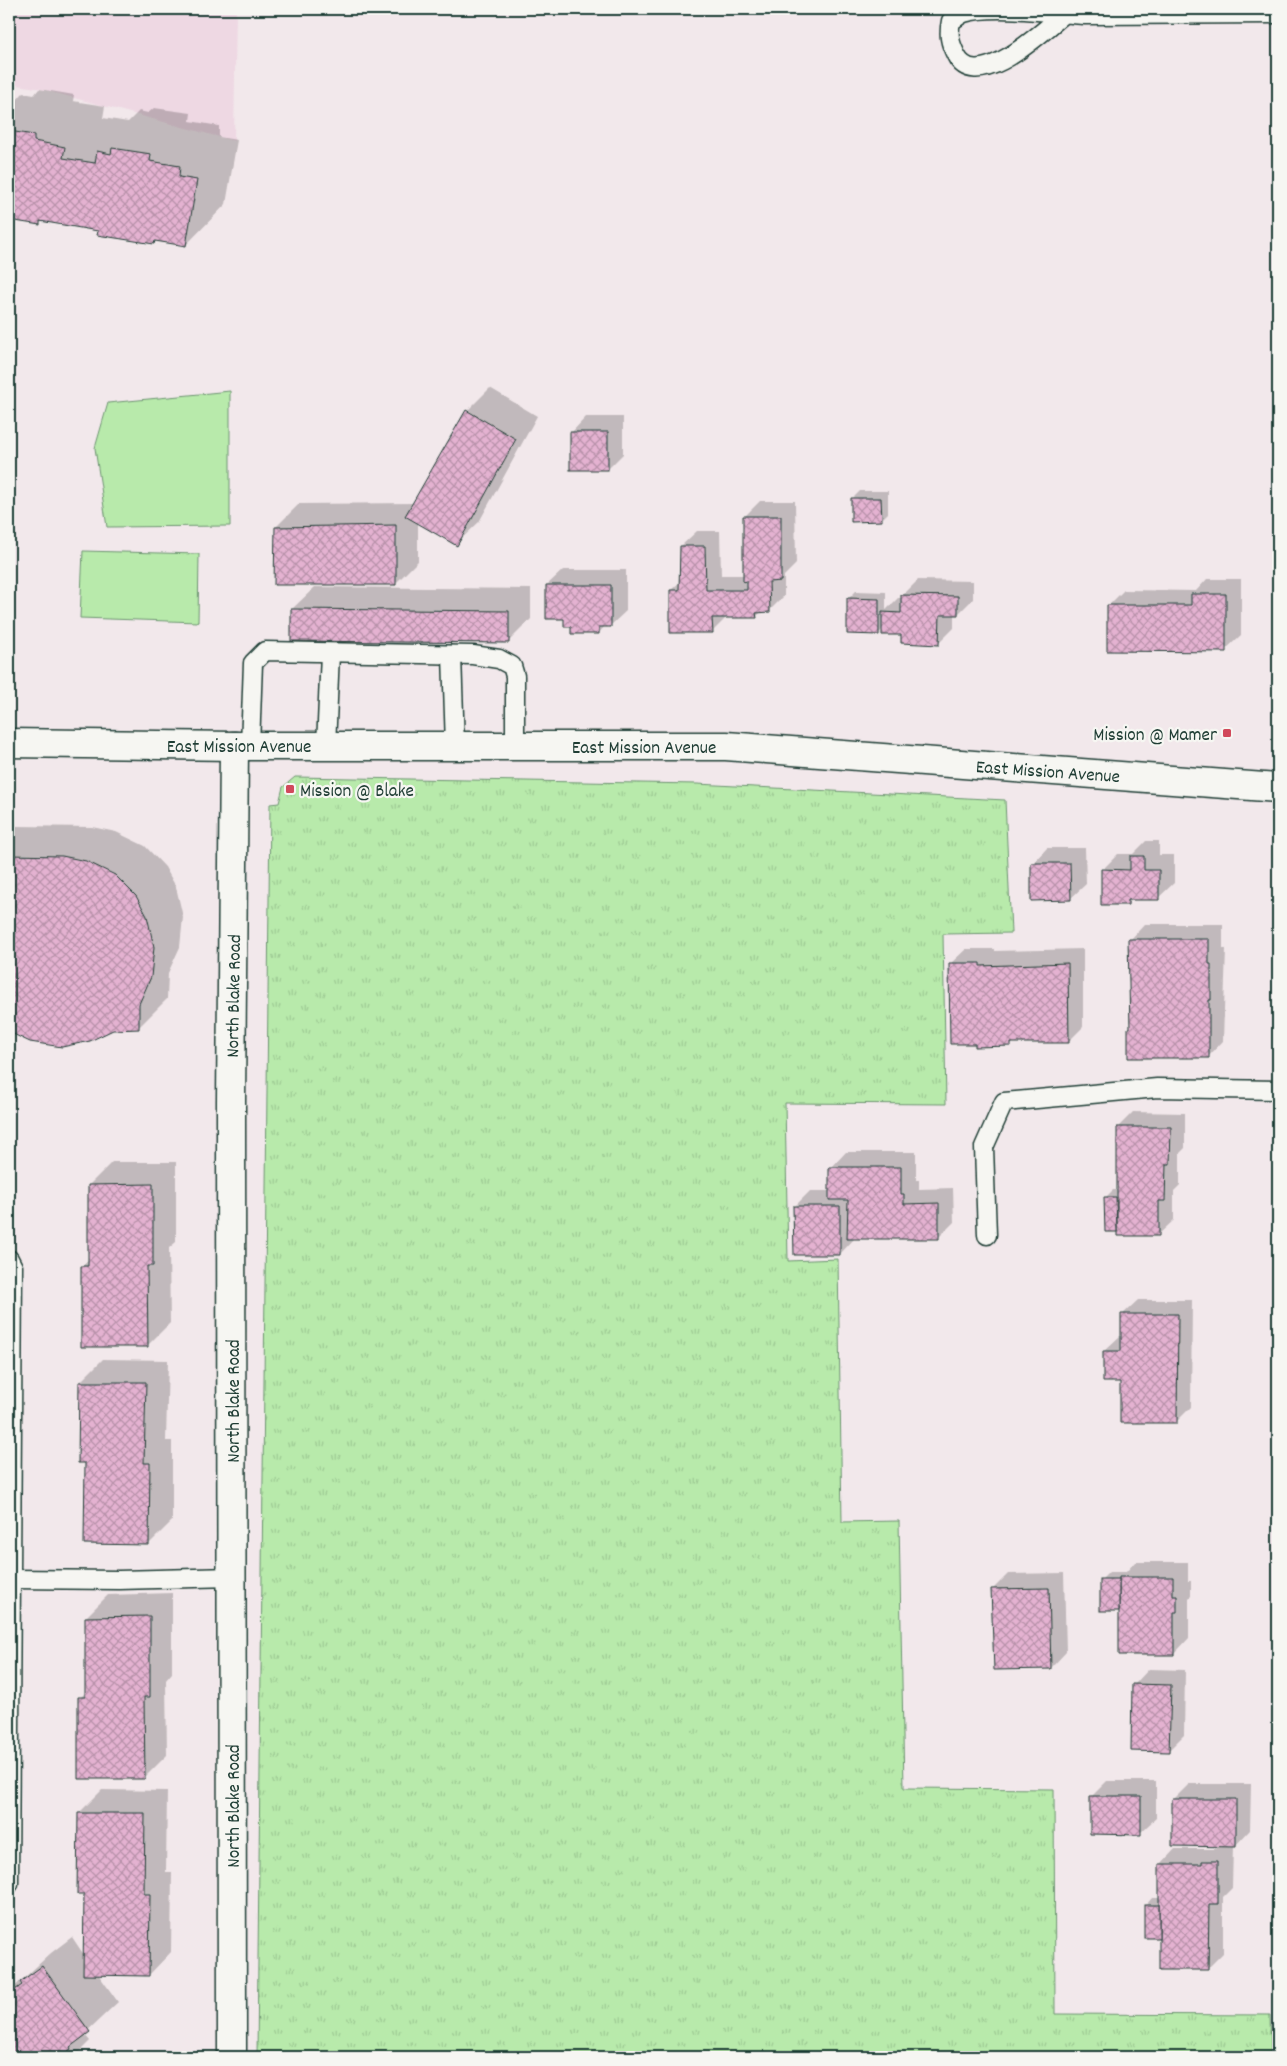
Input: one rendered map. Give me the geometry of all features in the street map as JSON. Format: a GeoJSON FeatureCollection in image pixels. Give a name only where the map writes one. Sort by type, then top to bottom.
{"type":"FeatureCollection","features":[{"type":"Feature","properties":{"kind":"street","name":"East Mission Avenue"},"geometry":{"type":"LineString","coordinates":[[9,743],[242,746],[726,746],[1278,788]]}},
{"type":"Feature","properties":{"kind":"street","name":"North Blake Road"},"geometry":{"type":"LineString","coordinates":[[232,2057],[231,1092],[242,746]]}},
{"type":"Feature","properties":{"kind":"lane"},"geometry":{"type":"LineString","coordinates":[[1065,13],[1010,57],[991,67],[975,69],[968,67],[958,59],[948,34],[951,22],[962,14],[980,10],[1065,13],[1278,14]]}},
{"type":"Feature","properties":{"kind":"lane"},"geometry":{"type":"LineString","coordinates":[[242,746],[253,663],[265,651],[473,655],[499,659],[512,666],[514,676],[514,746]]}},
{"type":"Feature","properties":{"kind":"lane"},"geometry":{"type":"LineString","coordinates":[[326,746],[330,653]]}},
{"type":"Feature","properties":{"kind":"lane"},"geometry":{"type":"LineString","coordinates":[[452,655],[455,746]]}},
{"type":"Feature","properties":{"kind":"lane"},"geometry":{"type":"LineString","coordinates":[[987,1235],[984,1147],[1004,1102],[1157,1088],[1278,1090]]}},
{"type":"Feature","properties":{"kind":"lane"},"geometry":{"type":"LineString","coordinates":[[9,1259],[13,1268],[9,1884]]}},
{"type":"Feature","properties":{"kind":"lane"},"geometry":{"type":"LineString","coordinates":[[11,1579],[119,1580],[232,1577]]}},
{"type":"Feature","properties":{"kind":"shaded area"},"geometry":{"type":"Polygon","coordinates":[[[9,9],[236,9],[234,141],[37,88],[9,84],[9,9]]]}},
{"type":"Feature","properties":{"kind":"green space"},"geometry":{"type":"Polygon","coordinates":[[[230,391],[230,526],[107,527],[95,448],[108,403],[230,391]]]}},
{"type":"Feature","properties":{"kind":"green space"},"geometry":{"type":"Polygon","coordinates":[[[83,551],[199,554],[198,622],[80,618],[83,551]]]}},
{"type":"Feature","properties":{"kind":"green space"},"geometry":{"type":"Polygon","coordinates":[[[295,777],[697,784],[1005,800],[1011,933],[943,934],[946,1104],[785,1103],[788,1261],[838,1259],[842,1522],[899,1521],[904,1788],[1054,1789],[1055,2014],[1270,2015],[1271,2057],[257,2057],[270,804],[279,803],[283,787],[295,777]]]}},
{"type":"Feature","properties":{"kind":"building"},"geometry":{"type":"Polygon","coordinates":[[[9,131],[34,135],[34,141],[65,147],[63,158],[95,163],[97,151],[111,154],[112,148],[151,154],[150,161],[180,166],[179,177],[197,180],[186,246],[155,241],[154,244],[97,235],[98,231],[40,221],[40,225],[9,220],[9,131]]]}},
{"type":"Feature","properties":{"kind":"building"},"geometry":{"type":"Polygon","coordinates":[[[466,410],[516,439],[457,546],[405,516],[466,410]]]}},
{"type":"Feature","properties":{"kind":"building"},"geometry":{"type":"Polygon","coordinates":[[[570,432],[608,432],[608,470],[570,470],[570,432]]]}},
{"type":"Feature","properties":{"kind":"building"},"geometry":{"type":"Polygon","coordinates":[[[851,498],[881,498],[882,521],[851,522],[851,498]]]}},
{"type":"Feature","properties":{"kind":"building"},"geometry":{"type":"Polygon","coordinates":[[[743,516],[781,516],[781,581],[769,582],[770,612],[756,613],[757,618],[712,618],[713,633],[670,633],[670,590],[679,590],[680,546],[705,546],[706,590],[747,590],[747,581],[743,582],[743,516]]]}},
{"type":"Feature","properties":{"kind":"building"},"geometry":{"type":"Polygon","coordinates":[[[396,525],[396,585],[274,585],[275,527],[396,525]]]}},
{"type":"Feature","properties":{"kind":"building"},"geometry":{"type":"Polygon","coordinates":[[[546,585],[611,585],[611,627],[599,627],[599,634],[571,634],[571,627],[564,627],[564,619],[546,619],[546,585]]]}},
{"type":"Feature","properties":{"kind":"building"},"geometry":{"type":"Polygon","coordinates":[[[1191,594],[1226,594],[1226,652],[1107,651],[1107,605],[1191,605],[1191,594]]]}},
{"type":"Feature","properties":{"kind":"building"},"geometry":{"type":"Polygon","coordinates":[[[901,595],[958,596],[958,615],[940,615],[939,645],[901,643],[901,635],[882,635],[882,612],[901,613],[901,595]]]}},
{"type":"Feature","properties":{"kind":"building"},"geometry":{"type":"Polygon","coordinates":[[[847,598],[879,599],[879,635],[847,634],[847,598]]]}},
{"type":"Feature","properties":{"kind":"building"},"geometry":{"type":"Polygon","coordinates":[[[291,609],[509,611],[509,643],[291,641],[291,609]]]}},
{"type":"Feature","properties":{"kind":"building"},"geometry":{"type":"Polygon","coordinates":[[[9,855],[62,856],[86,861],[115,875],[136,896],[147,916],[154,947],[151,977],[139,1004],[139,1029],[113,1030],[90,1041],[62,1047],[30,1042],[9,1032],[9,855]]]}},
{"type":"Feature","properties":{"kind":"building"},"geometry":{"type":"Polygon","coordinates":[[[1130,856],[1144,856],[1144,870],[1159,870],[1159,900],[1128,900],[1128,905],[1101,905],[1101,869],[1130,870],[1130,856]]]}},
{"type":"Feature","properties":{"kind":"building"},"geometry":{"type":"Polygon","coordinates":[[[1031,863],[1070,863],[1071,900],[1031,901],[1031,863]]]}},
{"type":"Feature","properties":{"kind":"building"},"geometry":{"type":"Polygon","coordinates":[[[1128,939],[1209,939],[1211,1000],[1209,1000],[1209,1058],[1128,1058],[1128,1028],[1130,1028],[1128,939]]]}},
{"type":"Feature","properties":{"kind":"building"},"geometry":{"type":"Polygon","coordinates":[[[949,963],[980,963],[980,966],[1068,963],[1069,1043],[1011,1043],[1011,1046],[975,1047],[975,1044],[950,1044],[949,963]]]}},
{"type":"Feature","properties":{"kind":"building"},"geometry":{"type":"Polygon","coordinates":[[[1117,1127],[1171,1127],[1170,1164],[1166,1164],[1165,1201],[1159,1201],[1159,1236],[1117,1236],[1117,1127]]]}},
{"type":"Feature","properties":{"kind":"building"},"geometry":{"type":"Polygon","coordinates":[[[829,1167],[901,1167],[901,1194],[904,1194],[904,1204],[939,1203],[939,1239],[847,1239],[848,1200],[829,1200],[829,1167]]]}},
{"type":"Feature","properties":{"kind":"building"},"geometry":{"type":"Polygon","coordinates":[[[153,1184],[153,1266],[147,1266],[148,1347],[81,1347],[81,1266],[88,1266],[88,1185],[153,1184]]]}},
{"type":"Feature","properties":{"kind":"building"},"geometry":{"type":"Polygon","coordinates":[[[1104,1197],[1116,1197],[1117,1232],[1105,1232],[1104,1197]]]}},
{"type":"Feature","properties":{"kind":"building"},"geometry":{"type":"Polygon","coordinates":[[[793,1206],[840,1206],[840,1255],[794,1255],[793,1206]]]}},
{"type":"Feature","properties":{"kind":"building"},"geometry":{"type":"Polygon","coordinates":[[[1121,1314],[1178,1314],[1177,1423],[1120,1423],[1120,1382],[1103,1382],[1103,1351],[1121,1351],[1121,1314]]]}},
{"type":"Feature","properties":{"kind":"building"},"geometry":{"type":"Polygon","coordinates":[[[79,1382],[146,1382],[144,1463],[150,1463],[149,1545],[84,1544],[85,1463],[78,1463],[79,1382]]]}},
{"type":"Feature","properties":{"kind":"building"},"geometry":{"type":"Polygon","coordinates":[[[1119,1577],[1173,1577],[1173,1596],[1177,1596],[1177,1612],[1174,1612],[1174,1655],[1119,1655],[1119,1577]]]}},
{"type":"Feature","properties":{"kind":"building"},"geometry":{"type":"Polygon","coordinates":[[[1100,1579],[1119,1579],[1119,1611],[1100,1611],[1100,1579]]]}},
{"type":"Feature","properties":{"kind":"building"},"geometry":{"type":"Polygon","coordinates":[[[1049,1588],[1051,1669],[994,1670],[991,1589],[1049,1588]]]}},
{"type":"Feature","properties":{"kind":"building"},"geometry":{"type":"Polygon","coordinates":[[[150,1616],[150,1697],[144,1697],[145,1779],[78,1779],[78,1697],[85,1697],[85,1617],[150,1616]]]}},
{"type":"Feature","properties":{"kind":"building"},"geometry":{"type":"Polygon","coordinates":[[[1132,1684],[1171,1685],[1169,1752],[1131,1751],[1132,1684]]]}},
{"type":"Feature","properties":{"kind":"building"},"geometry":{"type":"Polygon","coordinates":[[[1090,1796],[1141,1796],[1141,1835],[1090,1834],[1090,1796]]]}},
{"type":"Feature","properties":{"kind":"building"},"geometry":{"type":"Polygon","coordinates":[[[1172,1799],[1236,1799],[1236,1847],[1172,1846],[1172,1799]]]}},
{"type":"Feature","properties":{"kind":"building"},"geometry":{"type":"Polygon","coordinates":[[[78,1813],[145,1813],[144,1894],[150,1894],[149,1976],[83,1975],[84,1894],[77,1894],[78,1813]]]}},
{"type":"Feature","properties":{"kind":"building"},"geometry":{"type":"Polygon","coordinates":[[[1202,1861],[1218,1861],[1218,1904],[1209,1904],[1208,1970],[1159,1970],[1159,1864],[1202,1864],[1202,1861]]]}},
{"type":"Feature","properties":{"kind":"building"},"geometry":{"type":"Polygon","coordinates":[[[1144,1905],[1159,1905],[1159,1938],[1144,1938],[1144,1905]]]}},
{"type":"Feature","properties":{"kind":"building"},"geometry":{"type":"Polygon","coordinates":[[[42,1966],[90,2032],[60,2057],[9,2057],[9,1994],[22,1985],[20,1982],[42,1966]]]}},
{"type":"Feature","properties":{"kind":"place","name":"Mission @ Mamer"},"geometry":{"type":"Point","coordinates":[1227,733]}},
{"type":"Feature","properties":{"kind":"place","name":"Mission @ Blake"},"geometry":{"type":"Point","coordinates":[290,789]}}]}
